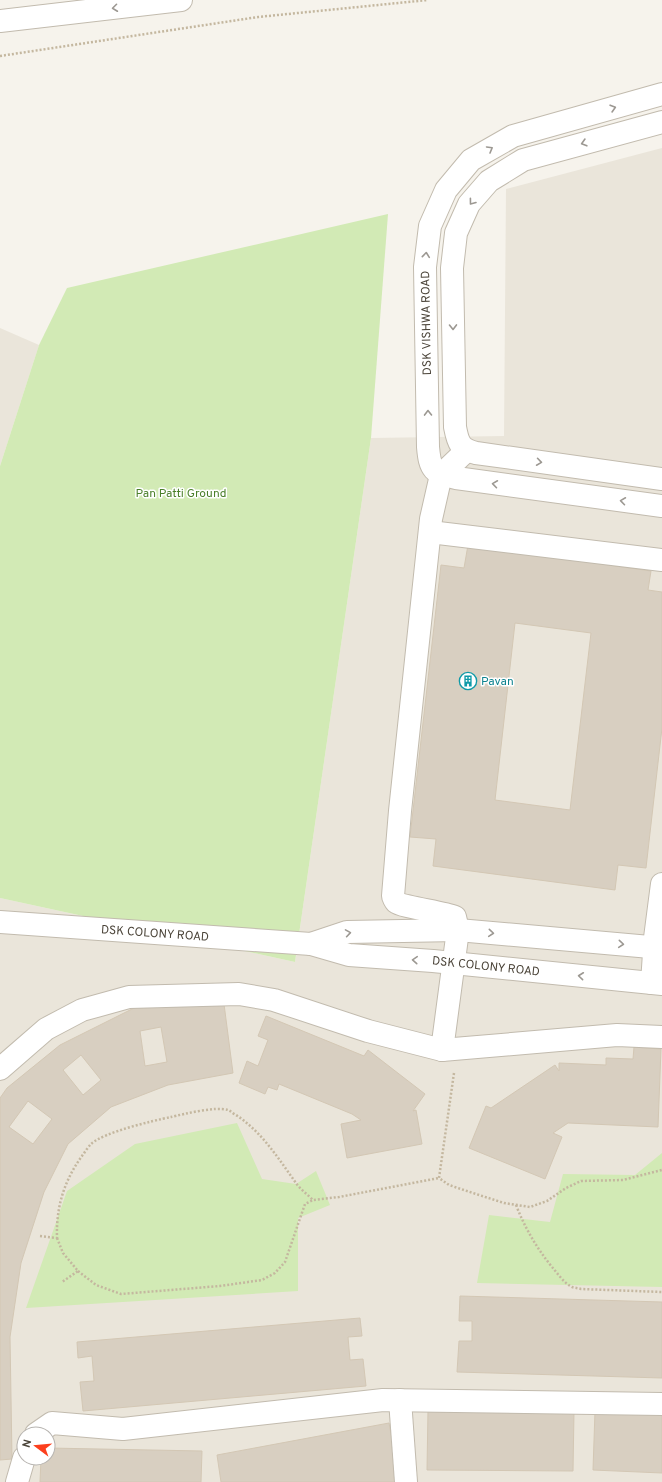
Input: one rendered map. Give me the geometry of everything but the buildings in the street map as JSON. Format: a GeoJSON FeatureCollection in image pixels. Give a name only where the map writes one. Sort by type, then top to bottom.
{"type":"FeatureCollection","features":[{"type":"Feature","properties":{"kind":"street"},"geometry":{"type":"LineString","coordinates":[[0,21],[181,0]]}},
{"type":"Feature","properties":{"kind":"street","name":"DSK VISHWA ROAD"},"geometry":{"type":"LineString","coordinates":[[442,475],[434,469],[430,463],[428,447],[425,267],[430,226],[446,190],[471,160],[513,136],[662,94]]}},
{"type":"Feature","properties":{"kind":"street"},"geometry":{"type":"LineString","coordinates":[[662,122],[523,160],[489,181],[469,204],[456,233],[452,268],[455,427],[461,446],[466,451],[476,453],[662,479]]}},
{"type":"Feature","properties":{"kind":"street"},"geometry":{"type":"LineString","coordinates":[[428,447],[455,427]]}},
{"type":"Feature","properties":{"kind":"street"},"geometry":{"type":"LineString","coordinates":[[449,1049],[454,963],[458,930],[455,917],[396,902],[393,896],[400,811],[431,519],[442,475],[466,451]]}},
{"type":"Feature","properties":{"kind":"street"},"geometry":{"type":"LineString","coordinates":[[442,475],[662,506]]}},
{"type":"Feature","properties":{"kind":"street"},"geometry":{"type":"LineString","coordinates":[[430,532],[662,560]]}},
{"type":"Feature","properties":{"kind":"street"},"geometry":{"type":"LineString","coordinates":[[657,983],[662,884]]}},
{"type":"Feature","properties":{"kind":"street","name":"DSK COLONY ROAD"},"geometry":{"type":"LineString","coordinates":[[0,922],[310,944],[349,955],[454,963],[657,983]]}},
{"type":"Feature","properties":{"kind":"street","name":"DSK COLONY ROAD"},"geometry":{"type":"LineString","coordinates":[[310,944],[347,932],[458,930],[658,947]]}},
{"type":"Feature","properties":{"kind":"street"},"geometry":{"type":"LineString","coordinates":[[0,1068],[46,1030],[82,1010],[129,997],[246,995],[274,1000],[368,1031],[449,1049],[617,1035],[662,1037]]}},
{"type":"Feature","properties":{"kind":"street"},"geometry":{"type":"LineString","coordinates":[[48,1426],[52,1423],[123,1429],[383,1400],[662,1404]]}},
{"type":"Feature","properties":{"kind":"street"},"geometry":{"type":"LineString","coordinates":[[400,1400],[406,1482]]}},
{"type":"Feature","properties":{"kind":"street"},"geometry":{"type":"LineString","coordinates":[[17,1482],[22,1466]]}},
{"type":"Feature","properties":{"kind":"path"},"geometry":{"type":"LineString","coordinates":[[0,56],[258,17],[428,0]]}},
{"type":"Feature","properties":{"kind":"path"},"geometry":{"type":"LineString","coordinates":[[439,1178],[449,1049]]}},
{"type":"Feature","properties":{"kind":"path"},"geometry":{"type":"LineString","coordinates":[[313,1200],[296,1184],[282,1162],[267,1143],[241,1119],[228,1110],[189,1112],[148,1122],[104,1136],[91,1144],[76,1164],[64,1187],[56,1222],[57,1238],[63,1253],[78,1271],[96,1285],[122,1294],[220,1286],[262,1280],[275,1273],[285,1262],[305,1204],[313,1200],[340,1197],[439,1178],[449,1185],[504,1203],[530,1206],[547,1201],[566,1188],[581,1181],[623,1180],[662,1170]]}},
{"type":"Feature","properties":{"kind":"path"},"geometry":{"type":"LineString","coordinates":[[516,1205],[524,1226],[537,1248],[566,1283],[581,1289],[662,1292]]}},
{"type":"Feature","properties":{"kind":"path"},"geometry":{"type":"LineString","coordinates":[[40,1236],[57,1238]]}},
{"type":"Feature","properties":{"kind":"path"},"geometry":{"type":"LineString","coordinates":[[62,1282],[78,1271]]}},
{"type":"Feature","properties":{"kind":"shaded area"},"geometry":{"type":"Polygon","coordinates":[[[662,148],[662,1482],[0,1482],[0,898],[295,962],[371,438],[504,436],[506,189],[662,148]]]}},
{"type":"Feature","properties":{"kind":"shaded area"},"geometry":{"type":"Polygon","coordinates":[[[0,328],[39,345],[0,466],[0,328]]]}},
{"type":"Feature","properties":{"kind":"green space","name":"Pan Patti Ground"},"geometry":{"type":"Polygon","coordinates":[[[388,214],[371,438],[295,962],[0,898],[0,466],[39,345],[67,288],[388,214]]]}},
{"type":"Feature","properties":{"kind":"green space"},"geometry":{"type":"Polygon","coordinates":[[[237,1123],[262,1179],[296,1184],[316,1171],[330,1205],[298,1218],[298,1291],[26,1308],[67,1191],[135,1144],[237,1123]]]}},
{"type":"Feature","properties":{"kind":"green space"},"geometry":{"type":"Polygon","coordinates":[[[662,1153],[662,1287],[477,1283],[489,1215],[550,1222],[563,1174],[635,1175],[662,1153]]]}},
{"type":"Feature","properties":{"kind":"place","name":"Pavan"},"geometry":{"type":"Point","coordinates":[468,681]}}]}
